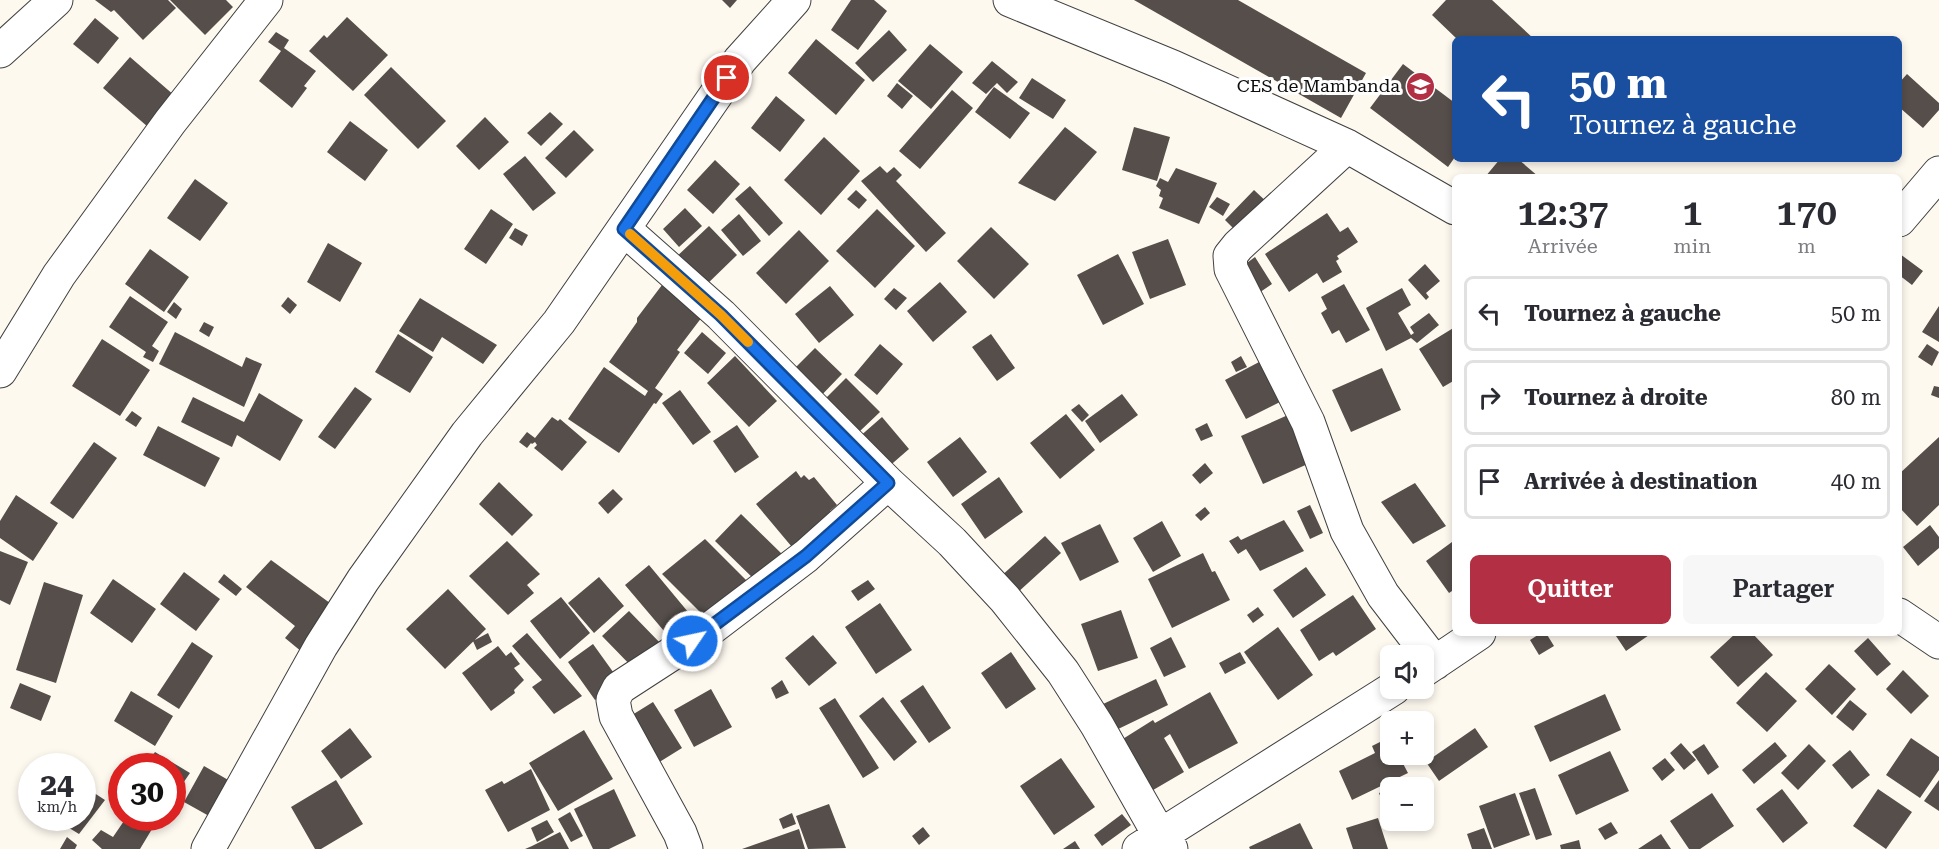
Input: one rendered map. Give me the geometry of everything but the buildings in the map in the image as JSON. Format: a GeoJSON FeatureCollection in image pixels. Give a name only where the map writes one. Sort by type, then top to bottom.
{"type":"FeatureCollection","features":[{"type":"Feature","properties":{"kind":"street"},"geometry":{"type":"LineString","coordinates":[[0,51],[56,0]]}},
{"type":"Feature","properties":{"kind":"street"},"geometry":{"type":"LineString","coordinates":[[0,371],[59,275],[170,122],[266,0]]}},
{"type":"Feature","properties":{"kind":"street"},"geometry":{"type":"LineString","coordinates":[[208,849],[321,646],[363,580],[467,434],[559,322],[740,60],[794,0]]}},
{"type":"Feature","properties":{"kind":"street"},"geometry":{"type":"LineString","coordinates":[[1010,0],[1173,67],[1347,146],[1452,206]]}},
{"type":"Feature","properties":{"kind":"street"},"geometry":{"type":"LineString","coordinates":[[1347,146],[1238,246],[1230,256],[1231,269],[1308,422],[1347,531],[1383,595],[1415,645]]}},
{"type":"Feature","properties":{"kind":"street"},"geometry":{"type":"LineString","coordinates":[[1902,216],[1939,173]]}},
{"type":"Feature","properties":{"kind":"street"},"geometry":{"type":"LineString","coordinates":[[624,229],[721,315],[888,483],[951,542],[997,591],[1064,672],[1096,725],[1157,845],[1380,697]]}},
{"type":"Feature","properties":{"kind":"street"},"geometry":{"type":"LineString","coordinates":[[686,849],[680,833],[616,716],[613,700],[619,688],[710,629],[797,562],[888,483]]}},
{"type":"Feature","properties":{"kind":"street"},"geometry":{"type":"LineString","coordinates":[[1902,617],[1939,642]]}},
{"type":"Feature","properties":{"kind":"street"},"geometry":{"type":"LineString","coordinates":[[1434,664],[1475,636]]}},
{"type":"Feature","properties":{"kind":"slow traffic"},"geometry":{"type":"LineString","coordinates":[[630,234],[748,342]]}},
{"type":"Feature","properties":{"kind":"place","name":"CES de Mambanda"},"geometry":{"type":"Point","coordinates":[1421,86]}},
{"type":"Feature","properties":{"kind":"route"},"geometry":{"type":"LineString","coordinates":[[692,641],[806,556],[888,483],[721,315],[624,229],[727,78]]}}]}
